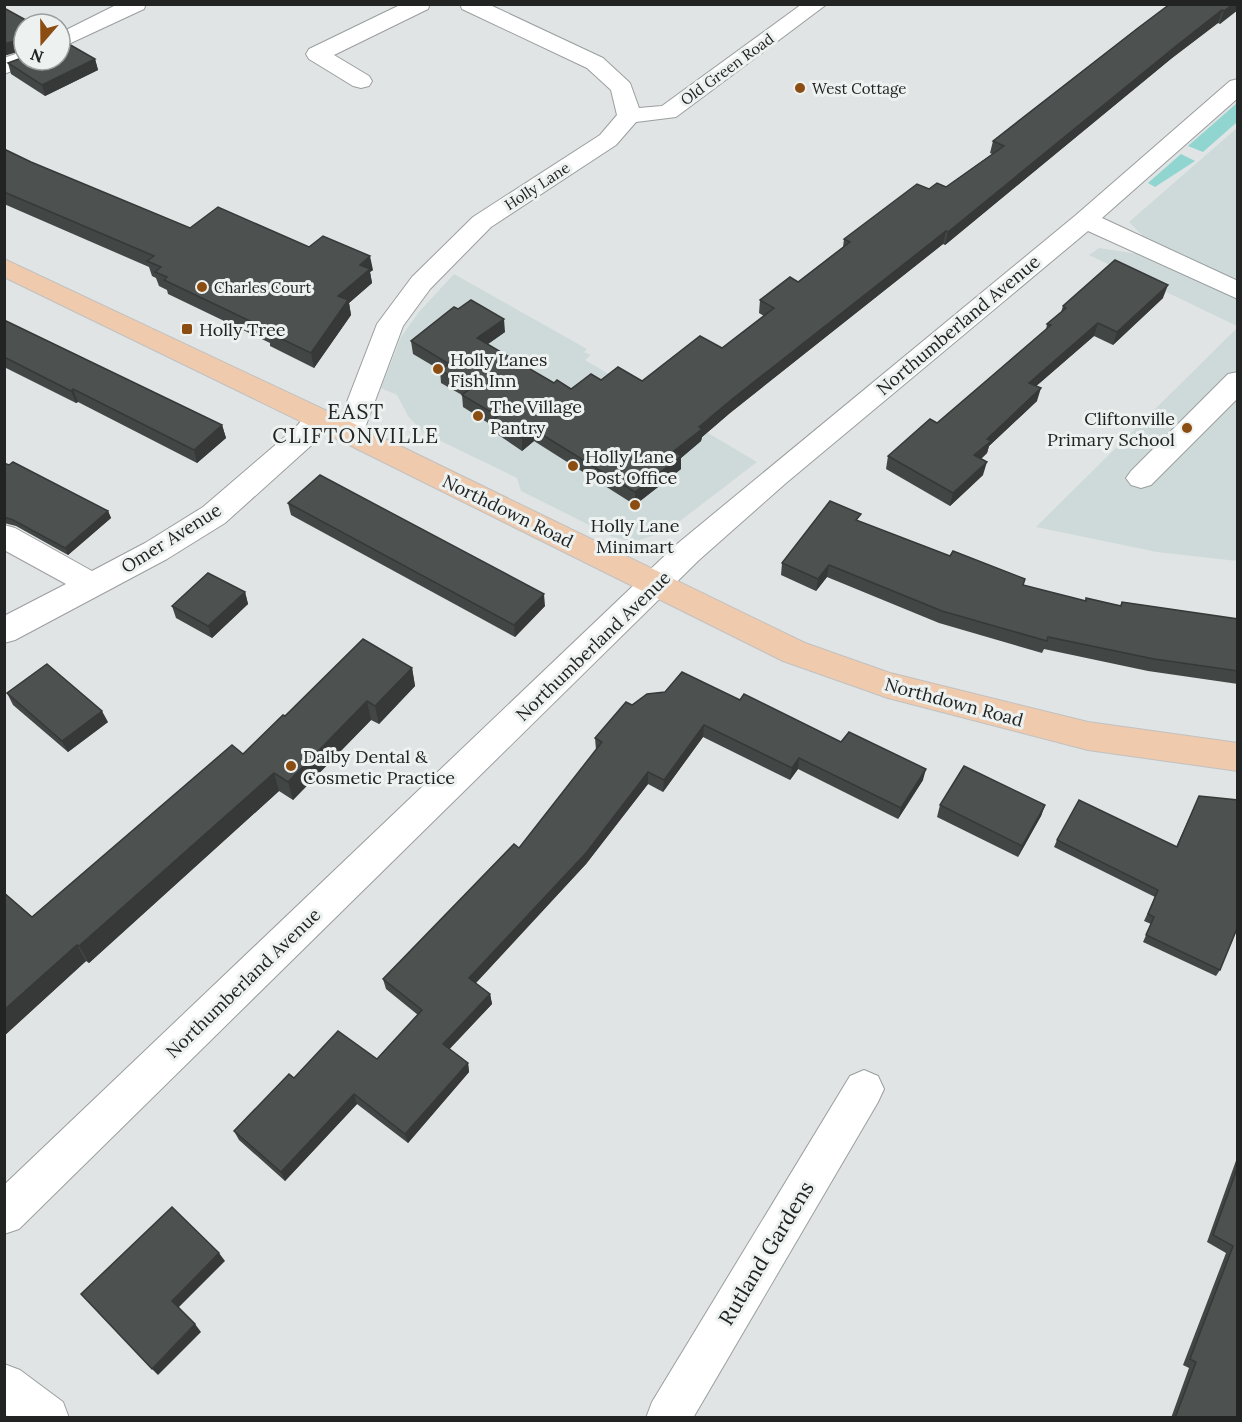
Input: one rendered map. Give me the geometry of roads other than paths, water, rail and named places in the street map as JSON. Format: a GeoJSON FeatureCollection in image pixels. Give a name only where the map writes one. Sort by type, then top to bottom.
{"type":"FeatureCollection","features":[{"type":"Feature","properties":{"kind":"main road","name":"Northdown Road"},"geometry":{"type":"LineString","coordinates":[[4,267],[349,433],[794,652],[888,685],[1088,736],[1238,757]]}},
{"type":"Feature","properties":{"kind":"street"},"geometry":{"type":"LineString","coordinates":[[72,35],[136,4]]}},
{"type":"Feature","properties":{"kind":"street"},"geometry":{"type":"LineString","coordinates":[[361,81],[317,54],[420,4]]}},
{"type":"Feature","properties":{"kind":"street"},"geometry":{"type":"LineString","coordinates":[[470,4],[595,63],[622,88],[629,116]]}},
{"type":"Feature","properties":{"kind":"street","name":"Old Green Road"},"geometry":{"type":"LineString","coordinates":[[629,116],[668,112],[817,4]]}},
{"type":"Feature","properties":{"kind":"street","name":"Northumberland Avenue"},"geometry":{"type":"LineString","coordinates":[[4,1214],[656,586],[688,552],[776,476],[1085,220],[1238,86]]}},
{"type":"Feature","properties":{"kind":"street","name":"Holly Lane"},"geometry":{"type":"LineString","coordinates":[[349,433],[390,324],[421,283],[482,222],[608,140],[629,116]]}},
{"type":"Feature","properties":{"kind":"street"},"geometry":{"type":"LineString","coordinates":[[1085,220],[1238,291]]}},
{"type":"Feature","properties":{"kind":"street"},"geometry":{"type":"LineString","coordinates":[[1141,478],[1238,381]]}},
{"type":"Feature","properties":{"kind":"street","name":"Omer Avenue"},"geometry":{"type":"LineString","coordinates":[[4,631],[156,551],[214,515],[305,435],[319,419]]}},
{"type":"Feature","properties":{"kind":"street"},"geometry":{"type":"LineString","coordinates":[[4,536],[93,585]]}},
{"type":"Feature","properties":{"kind":"street","name":"Rutland Gardens"},"geometry":{"type":"LineString","coordinates":[[668,1418],[864,1089]]}},
{"type":"Feature","properties":{"kind":"street"},"geometry":{"type":"LineString","coordinates":[[4,1386],[47,1418]]}},
{"type":"Feature","properties":{"kind":"place","name":"West Cottage"},"geometry":{"type":"Point","coordinates":[800,88]}},
{"type":"Feature","properties":{"kind":"place","name":"Charles Court"},"geometry":{"type":"Point","coordinates":[202,287]}},
{"type":"Feature","properties":{"kind":"place","name":"Holly Tree"},"geometry":{"type":"Point","coordinates":[187,329]}},
{"type":"Feature","properties":{"kind":"place","name":"Holly Lanes Fish Inn"},"geometry":{"type":"Point","coordinates":[438,369]}},
{"type":"Feature","properties":{"kind":"place","name":"The Village Pantry"},"geometry":{"type":"Point","coordinates":[478,416]}},
{"type":"Feature","properties":{"kind":"place","name":"Cliftonville Primary School"},"geometry":{"type":"Point","coordinates":[1187,428]}},
{"type":"Feature","properties":{"kind":"place","name":"Holly Lane Post Office"},"geometry":{"type":"Point","coordinates":[573,466]}},
{"type":"Feature","properties":{"kind":"place","name":"Holly Lane Minimart"},"geometry":{"type":"Point","coordinates":[635,505]}},
{"type":"Feature","properties":{"kind":"place","name":"Dalby Dental & Cosmetic Practice"},"geometry":{"type":"Point","coordinates":[291,766]}},
{"type":"Feature","properties":{"kind":"district","name":"EAST CLIFTONVILLE"},"geometry":{"type":"Point","coordinates":[356,423]}}]}
